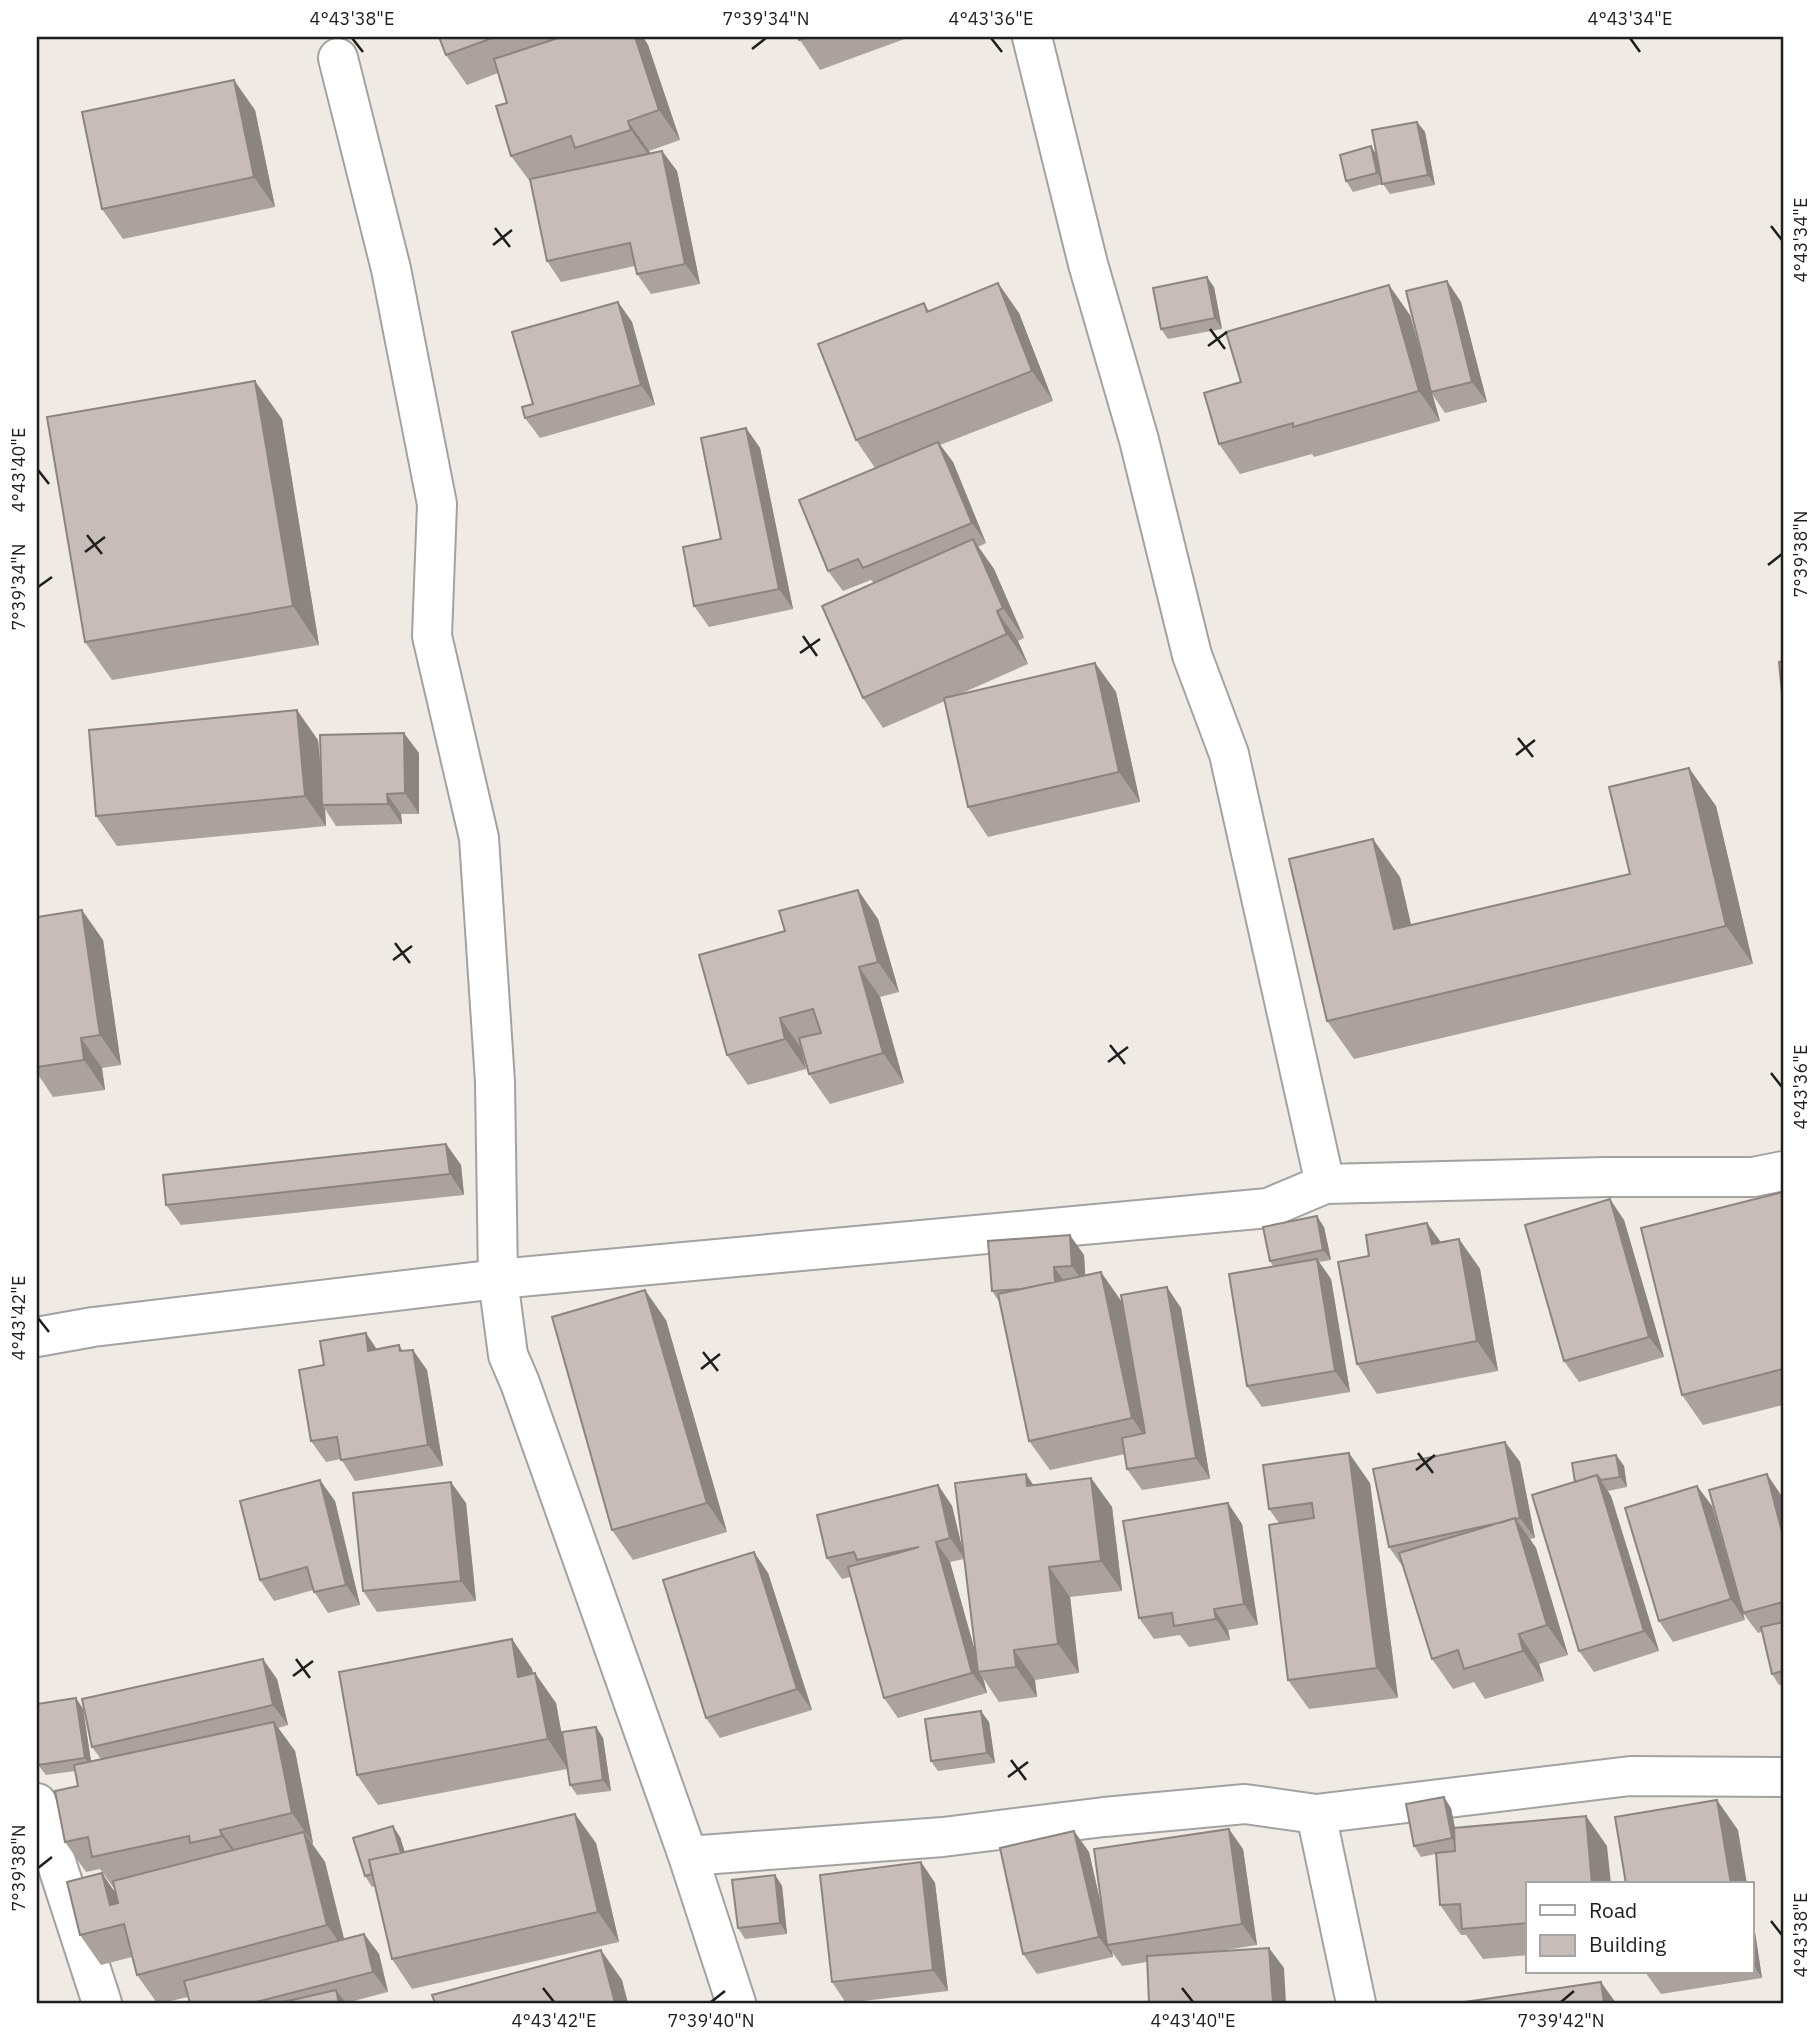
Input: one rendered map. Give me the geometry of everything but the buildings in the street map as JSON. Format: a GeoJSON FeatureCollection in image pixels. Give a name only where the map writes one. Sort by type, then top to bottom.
{"type":"FeatureCollection","features":[{"type":"Feature","properties":{"kind":"street"},"geometry":{"type":"LineString","coordinates":[[1032,37],[1088,264],[1139,440],[1192,655],[1229,754],[1325,1184]]}},
{"type":"Feature","properties":{"kind":"street"},"geometry":{"type":"LineString","coordinates":[[338,58],[391,269],[437,504],[432,636],[479,838],[495,1082],[498,1279],[508,1356],[525,1396],[688,1856],[736,2003]]}},
{"type":"Feature","properties":{"kind":"street"},"geometry":{"type":"LineString","coordinates":[[37,1337],[93,1327],[498,1279],[1268,1208],[1325,1184],[1606,1177],[1753,1177],[1783,1171]]}},
{"type":"Feature","properties":{"kind":"street"},"geometry":{"type":"LineString","coordinates":[[688,1856],[943,1837],[1104,1817],[1245,1804],[1316,1814],[1630,1776],[1783,1777]]}},
{"type":"Feature","properties":{"kind":"street"},"geometry":{"type":"LineString","coordinates":[[37,1803],[51,1890],[102,2003]]}},
{"type":"Feature","properties":{"kind":"street"},"geometry":{"type":"LineString","coordinates":[[1316,1814],[1356,2003]]}}]}
